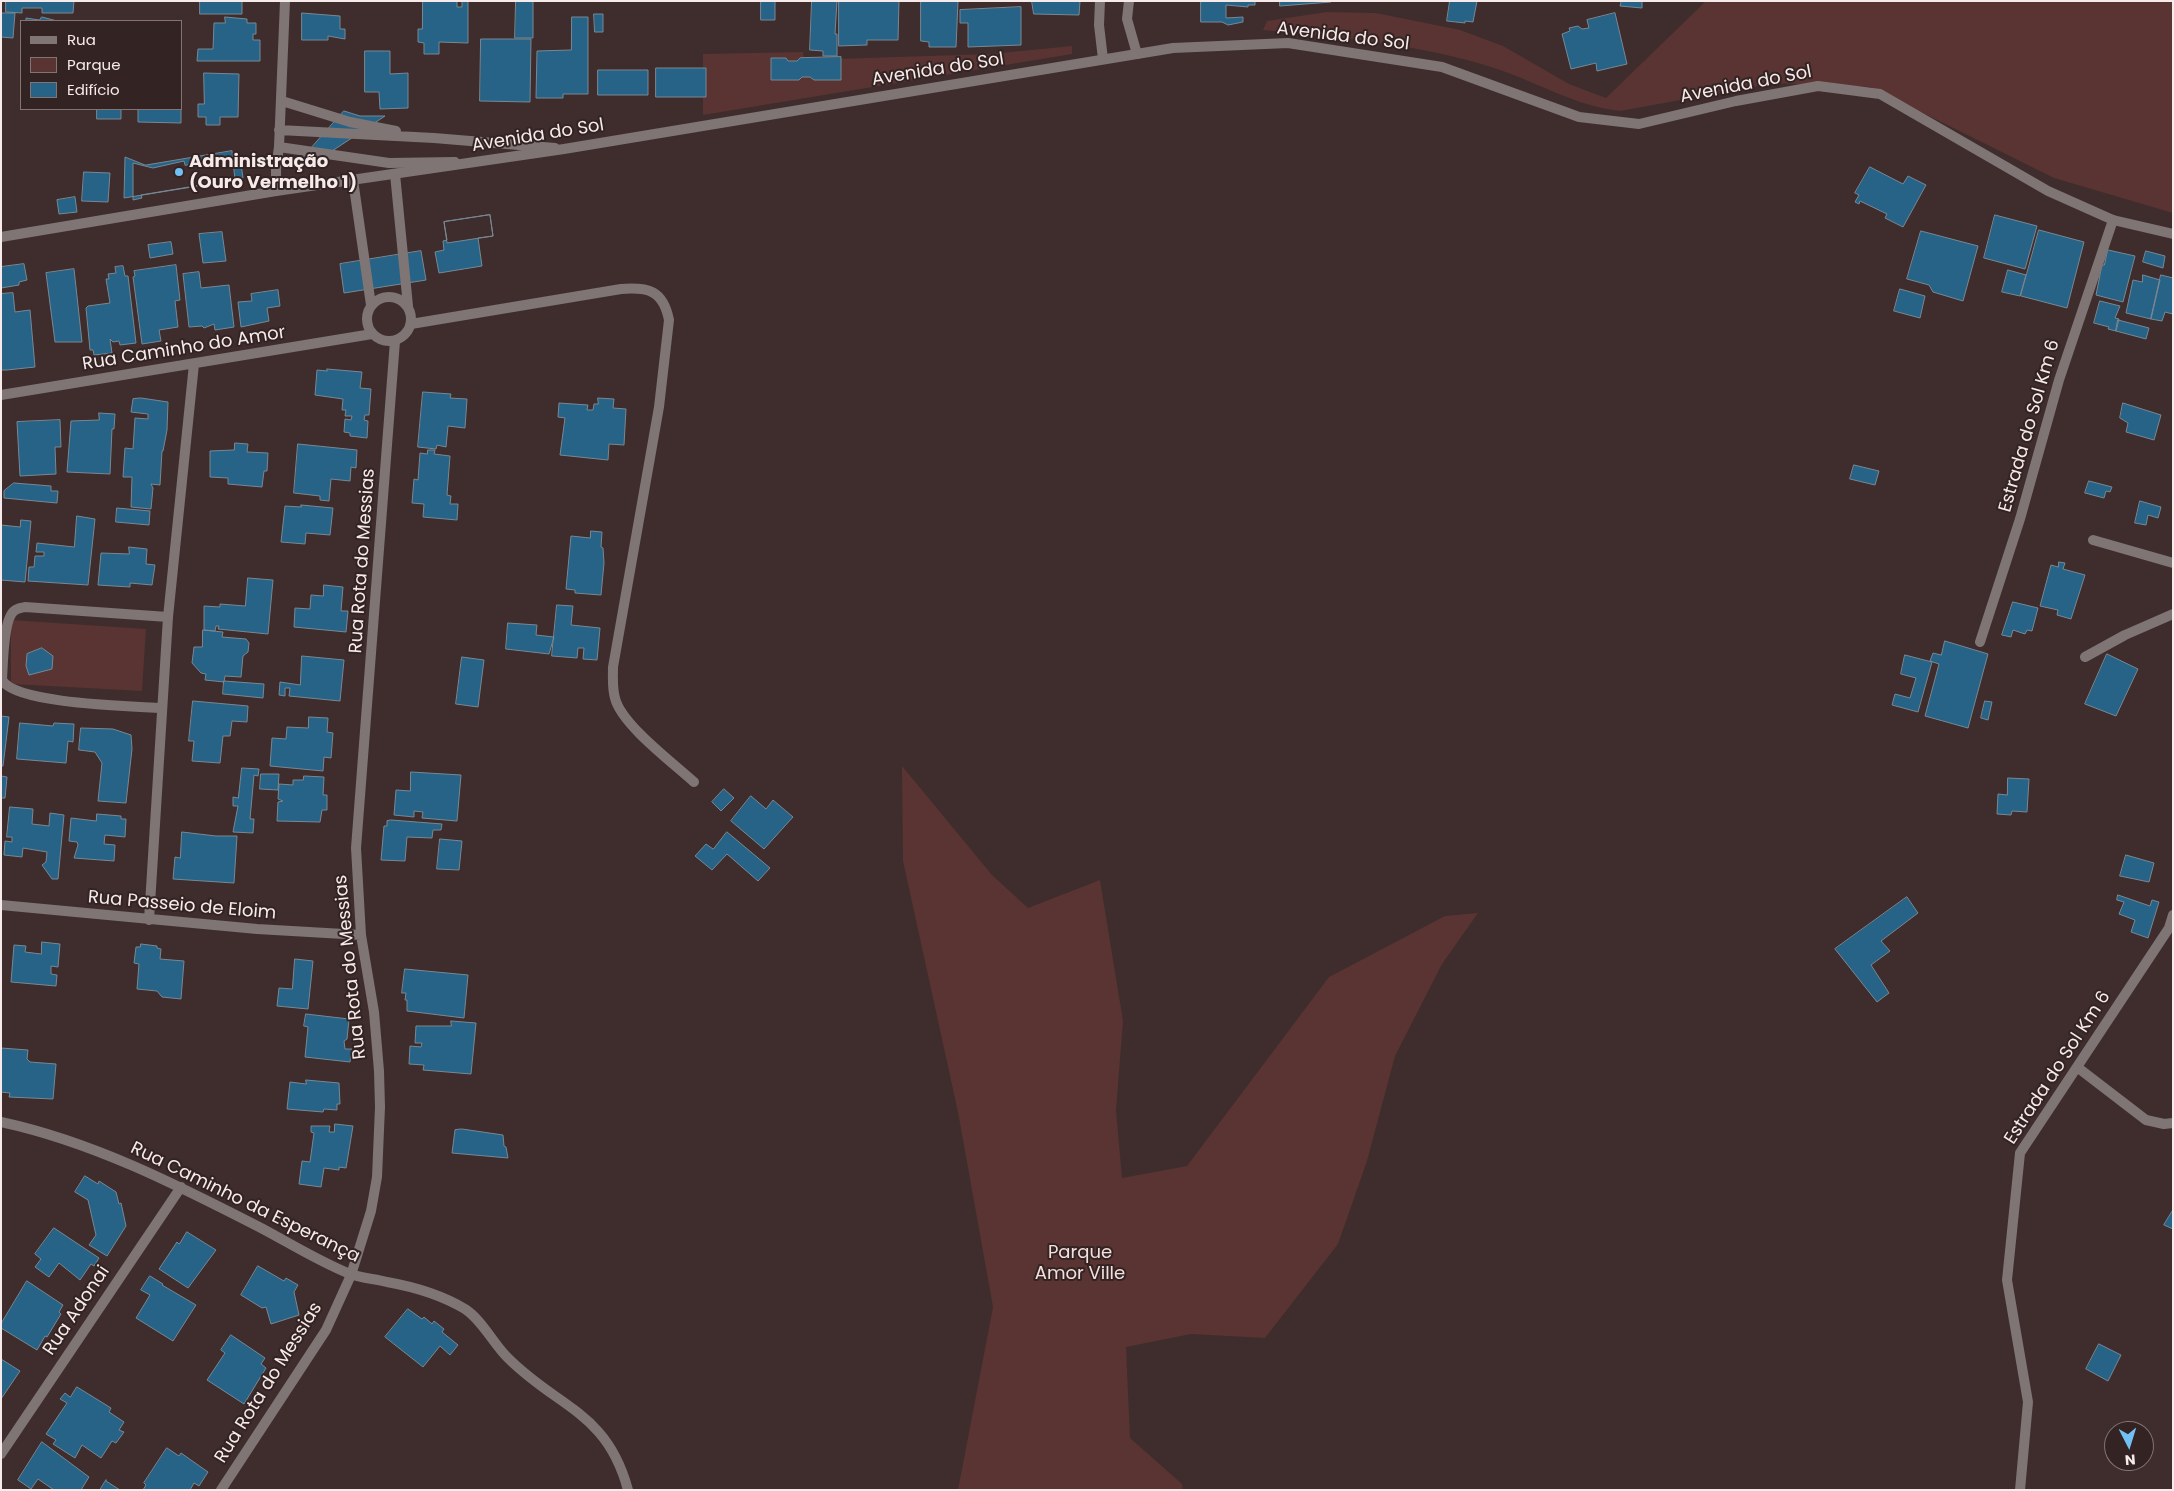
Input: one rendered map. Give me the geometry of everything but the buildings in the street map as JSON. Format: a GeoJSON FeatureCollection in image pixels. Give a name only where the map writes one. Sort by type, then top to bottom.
{"type":"FeatureCollection","features":[{"type":"Feature","properties":{"kind":"street"},"geometry":{"type":"LineString","coordinates":[[276,191],[282,101],[285,1]]}},
{"type":"Feature","properties":{"kind":"street"},"geometry":{"type":"LineString","coordinates":[[1100,1],[1099,25],[1103,59]]}},
{"type":"Feature","properties":{"kind":"street"},"geometry":{"type":"LineString","coordinates":[[1129,1],[1127,19],[1137,54]]}},
{"type":"Feature","properties":{"kind":"street","name":"Avenida do Sol"},"geometry":{"type":"LineString","coordinates":[[353,180],[564,149],[1173,48],[1288,43],[1442,67],[1579,116],[1639,124],[1736,101],[1818,86],[1880,94],[2048,191],[2113,220],[2173,234]]}},
{"type":"Feature","properties":{"kind":"street"},"geometry":{"type":"LineString","coordinates":[[282,101],[350,122],[434,138]]}},
{"type":"Feature","properties":{"kind":"street"},"geometry":{"type":"LineString","coordinates":[[279,130],[434,138],[564,149]]}},
{"type":"Feature","properties":{"kind":"street"},"geometry":{"type":"LineString","coordinates":[[279,147],[389,163],[481,161]]}},
{"type":"Feature","properties":{"kind":"street"},"geometry":{"type":"LineString","coordinates":[[395,174],[411,324],[408,332],[395,341],[382,341],[372,334],[367,325],[367,314],[371,305],[380,298],[390,296],[400,299],[408,306]]}},
{"type":"Feature","properties":{"kind":"street"},"geometry":{"type":"LineString","coordinates":[[1,237],[353,180],[371,305]]}},
{"type":"Feature","properties":{"kind":"street","name":"Estrada do Sol Km 6"},"geometry":{"type":"LineString","coordinates":[[1980,642],[2020,519],[2059,380],[2113,220]]}},
{"type":"Feature","properties":{"kind":"street"},"geometry":{"type":"LineString","coordinates":[[411,324],[621,289],[637,288],[660,297],[666,307],[668,320],[659,407],[613,667],[613,686],[615,699],[626,720],[694,782]]}},
{"type":"Feature","properties":{"kind":"street","name":"Rua Caminho do Amor"},"geometry":{"type":"LineString","coordinates":[[1,395],[372,334]]}},
{"type":"Feature","properties":{"kind":"street","name":"Rua Rota do Messias"},"geometry":{"type":"LineString","coordinates":[[221,1490],[326,1330],[351,1275],[371,1211],[377,1177],[380,1107],[374,1012],[360,935],[356,848],[395,341]]}},
{"type":"Feature","properties":{"kind":"street"},"geometry":{"type":"LineString","coordinates":[[149,920],[168,617],[194,364]]}},
{"type":"Feature","properties":{"kind":"street"},"geometry":{"type":"LineString","coordinates":[[2093,540],[2173,563]]}},
{"type":"Feature","properties":{"kind":"street"},"geometry":{"type":"LineString","coordinates":[[161,708],[56,700],[24,695],[9,688],[2,680],[6,634],[10,615],[15,609],[25,606],[168,617]]}},
{"type":"Feature","properties":{"kind":"street"},"geometry":{"type":"LineString","coordinates":[[2085,657],[2125,634],[2173,614]]}},
{"type":"Feature","properties":{"kind":"street","name":"Rua Passeio de Eloim"},"geometry":{"type":"LineString","coordinates":[[1,906],[149,920],[360,935]]}},
{"type":"Feature","properties":{"kind":"street","name":"Estrada do Sol Km 6"},"geometry":{"type":"LineString","coordinates":[[2020,1490],[2028,1402],[2007,1280],[2020,1153],[2170,928],[2173,915]]}},
{"type":"Feature","properties":{"kind":"street"},"geometry":{"type":"LineString","coordinates":[[2077,1067],[2146,1120],[2164,1124],[2173,1123]]}},
{"type":"Feature","properties":{"kind":"street","name":"Rua Caminho da Esperança"},"geometry":{"type":"LineString","coordinates":[[1,1122],[89,1148],[181,1187],[351,1275],[416,1287],[442,1296],[467,1310],[506,1356],[533,1382],[564,1400],[588,1420],[612,1448],[622,1468],[628,1490]]}},
{"type":"Feature","properties":{"kind":"street","name":"Rua Adonai"},"geometry":{"type":"LineString","coordinates":[[1,1454],[181,1187]]}},
{"type":"Feature","properties":{"kind":"green space"},"geometry":{"type":"Polygon","coordinates":[[[1706,1],[2173,1],[2173,213],[2054,178],[1871,87],[1774,83],[1620,111],[1571,99],[1508,73],[1463,59],[1378,42],[1263,30],[1267,21],[1327,12],[1376,13],[1460,30],[1503,46],[1569,84],[1606,98],[1706,1]]]}},
{"type":"Feature","properties":{"kind":"green space"},"geometry":{"type":"Polygon","coordinates":[[[1072,46],[1072,54],[703,115],[703,54],[803,52],[804,60],[990,54],[1072,46]]]}},
{"type":"Feature","properties":{"kind":"green space"},"geometry":{"type":"Polygon","coordinates":[[[11,620],[146,629],[142,691],[11,684],[11,620]]]}},
{"type":"Feature","properties":{"kind":"green space","name":"Parque Amor Ville"},"geometry":{"type":"Polygon","coordinates":[[[902,766],[992,875],[1028,908],[1100,880],[1123,1021],[1116,1110],[1122,1178],[1187,1166],[1329,977],[1445,916],[1478,913],[1442,964],[1395,1056],[1367,1161],[1338,1244],[1265,1338],[1191,1334],[1126,1347],[1130,1438],[1182,1484],[1183,1490],[958,1490],[993,1307],[958,1112],[903,861],[902,766]]]}},
{"type":"Feature","properties":{"kind":"place","name":"Administração (Ouro Vermelho 1)"},"geometry":{"type":"Point","coordinates":[179,172]}}]}
